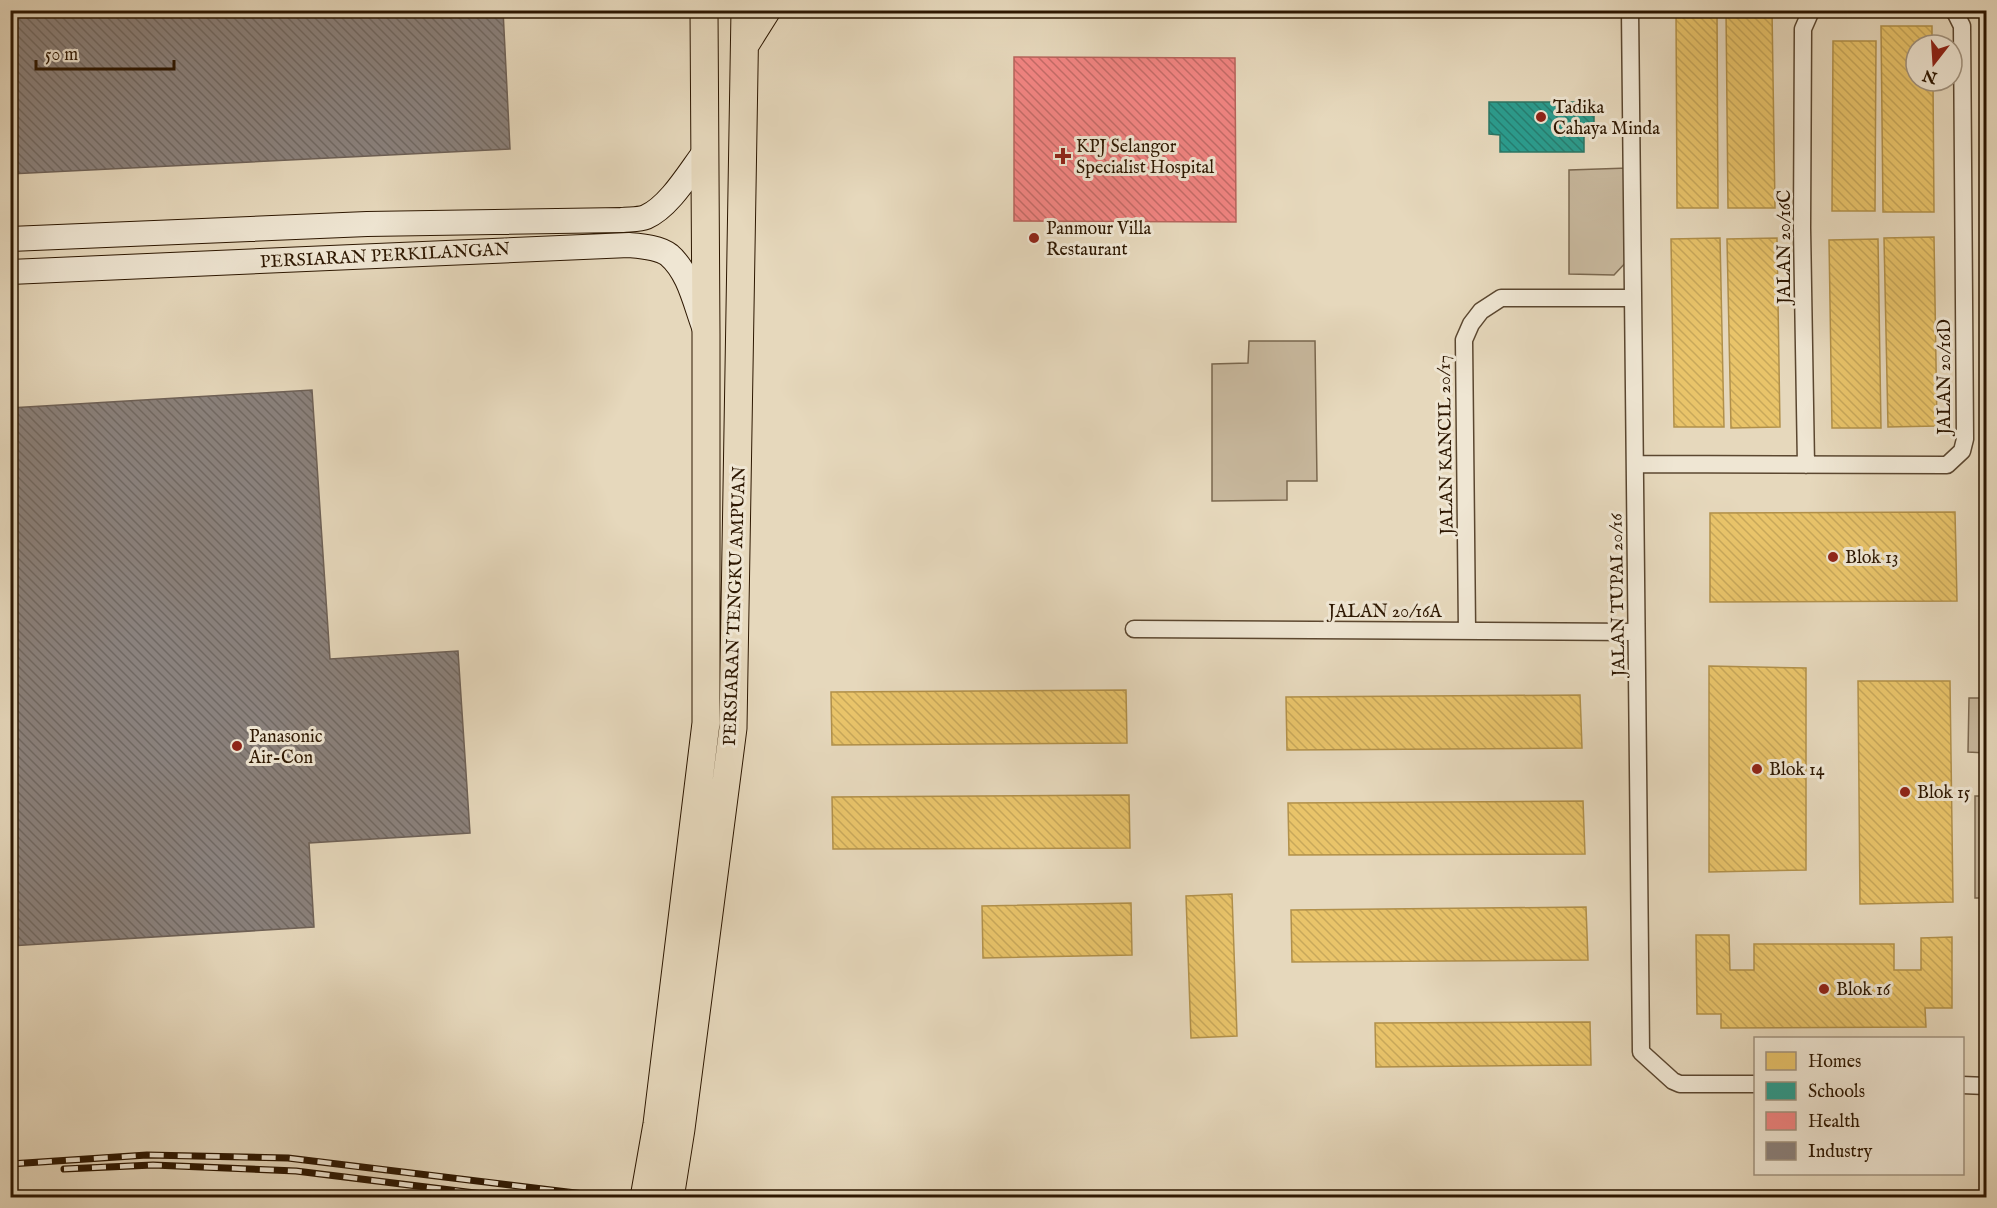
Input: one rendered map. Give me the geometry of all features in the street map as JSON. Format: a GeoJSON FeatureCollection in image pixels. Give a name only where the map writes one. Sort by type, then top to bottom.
{"type":"FeatureCollection","features":[{"type":"Feature","properties":{"kind":"main road","name":"PERSIARAN TENGKU AMPUAN"},"geometry":{"type":"LineString","coordinates":[[670,1197],[669,1126],[706,723],[704,10]]}},
{"type":"Feature","properties":{"kind":"main road","name":"PERSIARAN TENGKU AMPUAN"},"geometry":{"type":"LineString","coordinates":[[644,1197],[669,1126],[733,728],[745,10]]}},
{"type":"Feature","properties":{"kind":"main road"},"geometry":{"type":"LineString","coordinates":[[745,45],[767,10]]}},
{"type":"Feature","properties":{"kind":"main road"},"geometry":{"type":"LineString","coordinates":[[10,238],[367,224],[645,218],[679,188],[704,153]]}},
{"type":"Feature","properties":{"kind":"main road","name":"PERSIARAN PERKILANGAN"},"geometry":{"type":"LineString","coordinates":[[10,272],[629,244],[668,254],[683,272],[706,335]]}},
{"type":"Feature","properties":{"kind":"street","name":"JALAN TUPAI 20/16"},"geometry":{"type":"LineString","coordinates":[[1630,10],[1641,1052],[1673,1081],[1680,1084],[1754,1084]]}},
{"type":"Feature","properties":{"kind":"street","name":"JALAN 20/16C"},"geometry":{"type":"LineString","coordinates":[[1806,465],[1802,228],[1803,29],[1813,10]]}},
{"type":"Feature","properties":{"kind":"street","name":"JALAN 20/16D"},"geometry":{"type":"LineString","coordinates":[[1635,464],[1947,465],[1962,451],[1965,439],[1962,26],[1952,10]]}},
{"type":"Feature","properties":{"kind":"street","name":"JALAN KANCIL 20/17"},"geometry":{"type":"LineString","coordinates":[[1467,631],[1464,340],[1471,324],[1480,311],[1501,298],[1633,298]]}},
{"type":"Feature","properties":{"kind":"street","name":"JALAN 20/16A"},"geometry":{"type":"LineString","coordinates":[[1134,629],[1636,632]]}},
{"type":"Feature","properties":{"kind":"street"},"geometry":{"type":"LineString","coordinates":[[1964,1085],[1986,1086]]}},
{"type":"Feature","properties":{"kind":"shaded area"},"geometry":{"type":"Polygon","coordinates":[[[1628,168],[1629,259],[1614,275],[1569,274],[1569,170],[1628,168]]]}},
{"type":"Feature","properties":{"kind":"shaded area"},"geometry":{"type":"Polygon","coordinates":[[[1249,341],[1315,341],[1317,481],[1287,481],[1287,500],[1212,501],[1212,364],[1248,363],[1249,341]]]}},
{"type":"Feature","properties":{"kind":"shaded area"},"geometry":{"type":"Polygon","coordinates":[[[1969,698],[1986,698],[1986,753],[1968,752],[1969,698]]]}},
{"type":"Feature","properties":{"kind":"shaded area"},"geometry":{"type":"Polygon","coordinates":[[[1975,796],[1986,796],[1986,898],[1975,898],[1975,796]]]}},
{"type":"Feature","properties":{"kind":"building: Homes"},"geometry":{"type":"Polygon","coordinates":[[[1676,10],[1717,10],[1718,208],[1677,208],[1676,10]]]}},
{"type":"Feature","properties":{"kind":"building: Homes"},"geometry":{"type":"Polygon","coordinates":[[[1726,10],[1772,10],[1775,208],[1728,208],[1726,10]]]}},
{"type":"Feature","properties":{"kind":"building: Homes"},"geometry":{"type":"Polygon","coordinates":[[[1881,26],[1932,26],[1932,33],[1904,33],[1904,93],[1933,93],[1934,212],[1883,212],[1881,26]]]}},
{"type":"Feature","properties":{"kind":"building: Homes"},"geometry":{"type":"Polygon","coordinates":[[[1833,41],[1876,41],[1875,211],[1832,211],[1833,41]]]}},
{"type":"Feature","properties":{"kind":"building: Homes"},"geometry":{"type":"Polygon","coordinates":[[[1934,237],[1937,426],[1888,427],[1884,238],[1934,237]]]}},
{"type":"Feature","properties":{"kind":"building: Homes"},"geometry":{"type":"Polygon","coordinates":[[[1720,238],[1724,427],[1674,427],[1671,239],[1720,238]]]}},
{"type":"Feature","properties":{"kind":"building: Homes"},"geometry":{"type":"Polygon","coordinates":[[[1777,238],[1780,427],[1731,428],[1727,239],[1777,238]]]}},
{"type":"Feature","properties":{"kind":"building: Homes"},"geometry":{"type":"Polygon","coordinates":[[[1878,239],[1881,428],[1832,428],[1829,240],[1878,239]]]}},
{"type":"Feature","properties":{"kind":"building: Homes","name":"Blok 13"},"geometry":{"type":"Polygon","coordinates":[[[1955,512],[1957,601],[1710,602],[1710,513],[1955,512]]]}},
{"type":"Feature","properties":{"kind":"building: Homes","name":"Blok 14"},"geometry":{"type":"Polygon","coordinates":[[[1709,666],[1806,668],[1806,870],[1709,872],[1709,666]]]}},
{"type":"Feature","properties":{"kind":"building: Homes","name":"Blok 15"},"geometry":{"type":"Polygon","coordinates":[[[1858,681],[1950,681],[1953,902],[1860,904],[1858,681]]]}},
{"type":"Feature","properties":{"kind":"building: Homes"},"geometry":{"type":"Polygon","coordinates":[[[1126,690],[1127,743],[832,745],[831,692],[1126,690]]]}},
{"type":"Feature","properties":{"kind":"building: Homes"},"geometry":{"type":"Polygon","coordinates":[[[1580,695],[1582,748],[1287,750],[1286,697],[1580,695]]]}},
{"type":"Feature","properties":{"kind":"building: Homes"},"geometry":{"type":"Polygon","coordinates":[[[1129,795],[1130,848],[833,849],[832,797],[1129,795]]]}},
{"type":"Feature","properties":{"kind":"building: Homes"},"geometry":{"type":"Polygon","coordinates":[[[1583,801],[1585,854],[1289,855],[1288,803],[1583,801]]]}},
{"type":"Feature","properties":{"kind":"building: Homes"},"geometry":{"type":"Polygon","coordinates":[[[1232,894],[1237,1036],[1191,1038],[1186,896],[1232,894]]]}},
{"type":"Feature","properties":{"kind":"building: Homes"},"geometry":{"type":"Polygon","coordinates":[[[1131,903],[1132,955],[983,958],[982,906],[1131,903]]]}},
{"type":"Feature","properties":{"kind":"building: Homes"},"geometry":{"type":"Polygon","coordinates":[[[1586,907],[1588,960],[1292,962],[1291,910],[1586,907]]]}},
{"type":"Feature","properties":{"kind":"building: Homes","name":"Blok 16"},"geometry":{"type":"Polygon","coordinates":[[[1696,935],[1729,935],[1730,970],[1754,970],[1754,944],[1894,944],[1894,970],[1921,970],[1921,938],[1952,937],[1952,1008],[1925,1008],[1926,1027],[1721,1028],[1721,1014],[1697,1014],[1696,935]]]}},
{"type":"Feature","properties":{"kind":"building: Homes"},"geometry":{"type":"Polygon","coordinates":[[[1590,1022],[1591,1065],[1376,1067],[1375,1023],[1590,1022]]]}},
{"type":"Feature","properties":{"kind":"building: Schools","name":"Tadika Cahaya Minda"},"geometry":{"type":"Polygon","coordinates":[[[1489,102],[1594,102],[1594,132],[1584,132],[1584,152],[1500,152],[1500,135],[1489,134],[1489,102]]]}},
{"type":"Feature","properties":{"kind":"building: Health"},"geometry":{"type":"Polygon","coordinates":[[[1014,57],[1235,58],[1236,222],[1014,221],[1014,57]]]}},
{"type":"Feature","properties":{"kind":"building: Industry"},"geometry":{"type":"Polygon","coordinates":[[[10,10],[503,10],[510,149],[10,174],[10,10]]]}},
{"type":"Feature","properties":{"kind":"building: Industry","name":"Panasonic Air-Con"},"geometry":{"type":"Polygon","coordinates":[[[312,390],[330,659],[458,651],[470,833],[309,843],[314,927],[10,946],[10,408],[312,390]]]}},
{"type":"Feature","properties":{"kind":"railway"},"geometry":{"type":"LineString","coordinates":[[10,1164],[147,1155],[288,1158],[617,1198]]}},
{"type":"Feature","properties":{"kind":"railway"},"geometry":{"type":"LineString","coordinates":[[64,1169],[153,1165],[296,1171],[515,1198]]}},
{"type":"Feature","properties":{"kind":"place","name":"Tadika Cahaya Minda"},"geometry":{"type":"Point","coordinates":[1541,117]}},
{"type":"Feature","properties":{"kind":"place","name":"KPJ Selangor Specialist Hospital"},"geometry":{"type":"Point","coordinates":[1063,156]}},
{"type":"Feature","properties":{"kind":"place","name":"Panmour Villa Restaurant"},"geometry":{"type":"Point","coordinates":[1034,238]}},
{"type":"Feature","properties":{"kind":"place","name":"Blok 13"},"geometry":{"type":"Point","coordinates":[1833,557]}},
{"type":"Feature","properties":{"kind":"place","name":"Panasonic Air-Con"},"geometry":{"type":"Point","coordinates":[237,746]}},
{"type":"Feature","properties":{"kind":"place","name":"Blok 14"},"geometry":{"type":"Point","coordinates":[1757,769]}},
{"type":"Feature","properties":{"kind":"place","name":"Blok 15"},"geometry":{"type":"Point","coordinates":[1905,792]}},
{"type":"Feature","properties":{"kind":"place","name":"Blok 16"},"geometry":{"type":"Point","coordinates":[1824,989]}}]}
